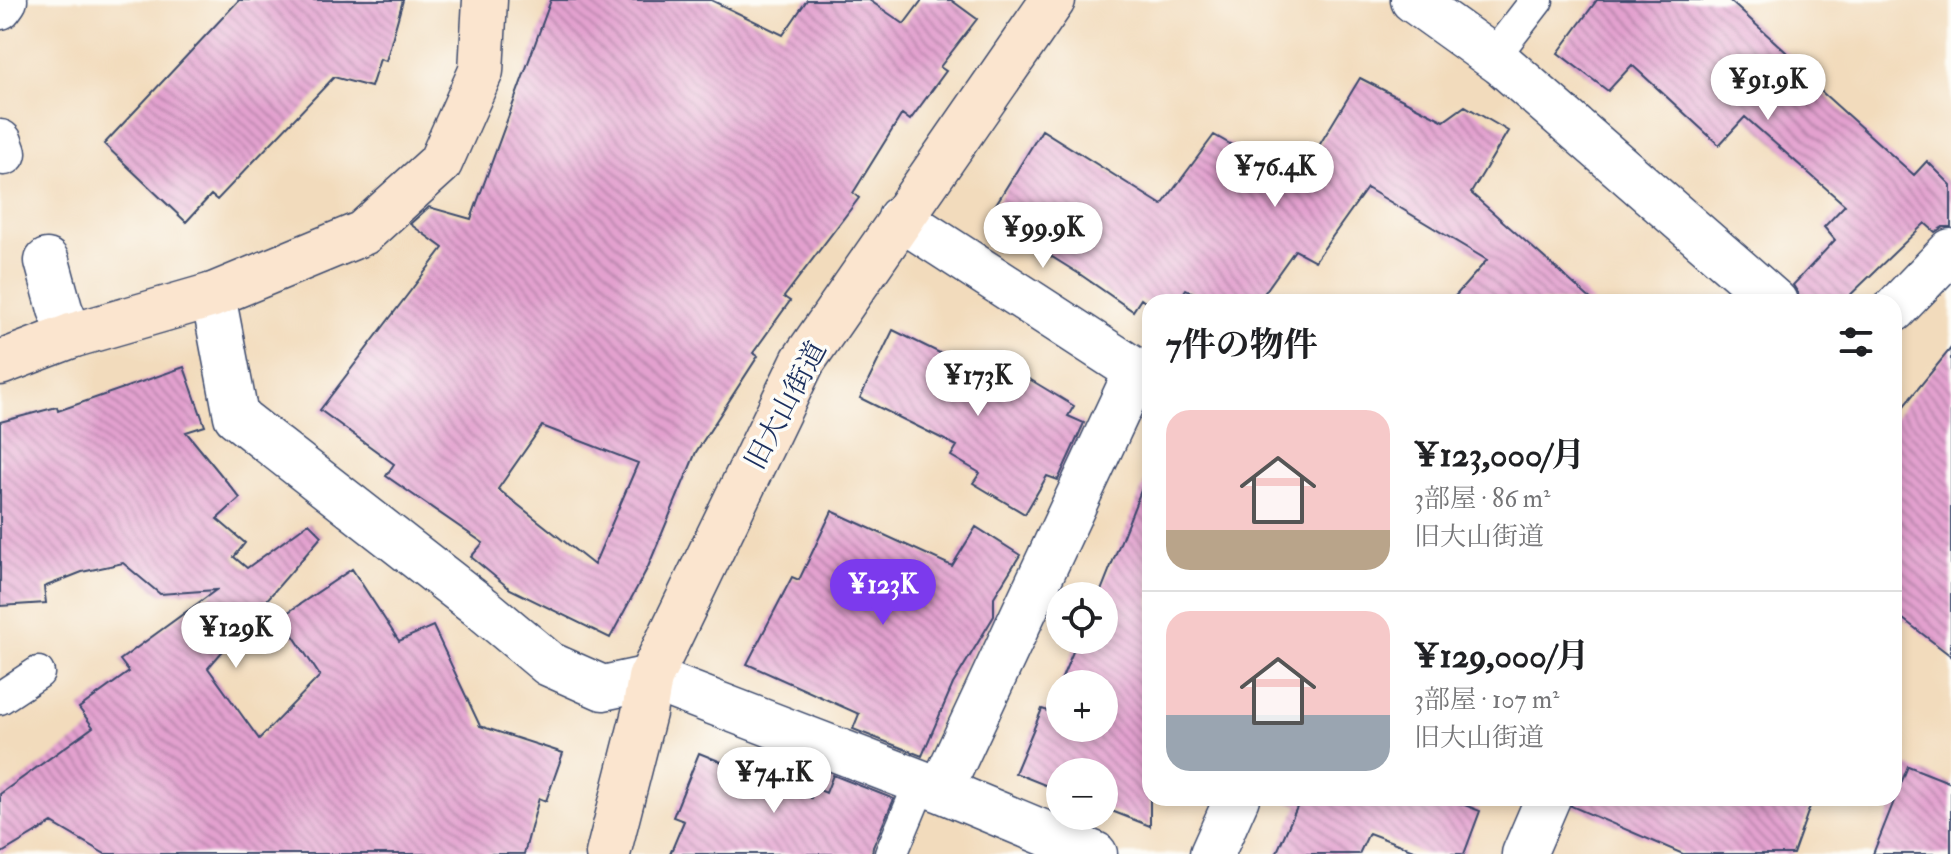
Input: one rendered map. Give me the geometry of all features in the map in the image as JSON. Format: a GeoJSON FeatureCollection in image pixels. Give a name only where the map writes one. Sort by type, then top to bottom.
{"type":"FeatureCollection","features":[{"type":"Feature","properties":{"kind":"street"},"geometry":{"type":"LineString","coordinates":[[0,7],[5,0]]}},
{"type":"Feature","properties":{"kind":"street"},"geometry":{"type":"LineString","coordinates":[[0,363],[71,336],[213,295],[363,233],[440,163],[481,71],[485,0]]}},
{"type":"Feature","properties":{"kind":"street","name":"旧大山街道"},"geometry":{"type":"LineString","coordinates":[[608,854],[650,678],[803,361],[1053,0]]}},
{"type":"Feature","properties":{"kind":"street"},"geometry":{"type":"LineString","coordinates":[[1413,0],[1493,57],[1766,294]]}},
{"type":"Feature","properties":{"kind":"street"},"geometry":{"type":"LineString","coordinates":[[900,218],[1142,375]]}},
{"type":"Feature","properties":{"kind":"street"},"geometry":{"type":"LineString","coordinates":[[1902,302],[1951,251]]}},
{"type":"Feature","properties":{"kind":"street"},"geometry":{"type":"LineString","coordinates":[[47,261],[71,336]]}},
{"type":"Feature","properties":{"kind":"street"},"geometry":{"type":"LineString","coordinates":[[213,295],[236,416],[549,664],[603,688],[650,678],[931,786],[1095,854]]}},
{"type":"Feature","properties":{"kind":"street"},"geometry":{"type":"LineString","coordinates":[[931,786],[1142,378]]}},
{"type":"Feature","properties":{"kind":"street"},"geometry":{"type":"LineString","coordinates":[[1212,854],[1233,806]]}},
{"type":"Feature","properties":{"kind":"street"},"geometry":{"type":"LineString","coordinates":[[1524,854],[1545,806]]}},
{"type":"Feature","properties":{"kind":"lane"},"geometry":{"type":"LineString","coordinates":[[1493,57],[1537,0]]}},
{"type":"Feature","properties":{"kind":"lane"},"geometry":{"type":"LineString","coordinates":[[0,698],[38,673]]}},
{"type":"Feature","properties":{"kind":"lane"},"geometry":{"type":"LineString","coordinates":[[891,854],[931,786]]}},
{"type":"Feature","properties":{"kind":"building"},"geometry":{"type":"Polygon","coordinates":[[[239,0],[403,0],[386,61],[380,59],[371,87],[334,77],[217,200],[211,195],[186,222],[104,144],[239,0]]]}},
{"type":"Feature","properties":{"kind":"building"},"geometry":{"type":"Polygon","coordinates":[[[551,0],[711,0],[783,35],[807,0],[869,0],[904,24],[922,0],[951,0],[977,19],[940,67],[946,71],[910,120],[902,114],[853,193],[859,198],[784,297],[790,301],[753,353],[758,356],[696,452],[648,567],[610,638],[510,589],[471,557],[483,543],[386,476],[394,464],[320,410],[443,248],[410,224],[429,207],[471,219],[551,0]],[[542,426],[498,489],[594,565],[638,463],[542,426]]]}},
{"type":"Feature","properties":{"kind":"building"},"geometry":{"type":"Polygon","coordinates":[[[1597,0],[1729,0],[1797,62],[1793,66],[1914,175],[1927,161],[1951,185],[1951,227],[1935,232],[1925,223],[1851,294],[1798,294],[1793,285],[1835,240],[1824,227],[1845,205],[1745,117],[1719,145],[1632,65],[1608,91],[1558,53],[1597,0]]]}},
{"type":"Feature","properties":{"kind":"building"},"geometry":{"type":"Polygon","coordinates":[[[1360,78],[1444,121],[1465,106],[1508,131],[1471,193],[1585,294],[1457,294],[1487,260],[1367,188],[1315,261],[1295,250],[1264,294],[1196,294],[1186,289],[1183,294],[1142,294],[1142,300],[1133,311],[988,217],[1042,130],[1162,205],[1214,135],[1297,182],[1360,78]]]}},
{"type":"Feature","properties":{"kind":"building"},"geometry":{"type":"Polygon","coordinates":[[[893,330],[1017,391],[1026,377],[1074,406],[1068,416],[1084,423],[1058,480],[1047,476],[1025,514],[973,483],[980,473],[951,456],[957,446],[860,398],[893,330]]]}},
{"type":"Feature","properties":{"kind":"building"},"geometry":{"type":"Polygon","coordinates":[[[1951,348],[1951,656],[1902,618],[1902,408],[1951,348]]]}},
{"type":"Feature","properties":{"kind":"building"},"geometry":{"type":"Polygon","coordinates":[[[184,367],[205,426],[186,432],[240,498],[217,519],[245,543],[234,557],[247,568],[309,523],[322,536],[208,668],[259,739],[320,676],[281,617],[352,569],[399,641],[433,626],[480,726],[563,753],[546,801],[539,798],[524,854],[105,854],[52,823],[0,854],[0,794],[93,727],[79,708],[129,672],[120,660],[216,590],[160,594],[123,563],[82,572],[44,587],[46,603],[0,606],[0,422],[57,407],[58,411],[184,367]]]}},
{"type":"Feature","properties":{"kind":"building"},"geometry":{"type":"Polygon","coordinates":[[[1142,488],[1142,806],[1150,806],[1150,826],[1118,813],[1118,758],[1046,758],[1046,785],[1015,773],[1042,709],[1046,710],[1046,742],[1118,742],[1118,670],[1065,670],[1072,654],[1118,654],[1118,582],[1105,582],[1142,488]]]}},
{"type":"Feature","properties":{"kind":"building"},"geometry":{"type":"Polygon","coordinates":[[[832,511],[952,566],[976,527],[1020,555],[994,597],[994,616],[953,684],[922,756],[853,729],[859,714],[747,664],[792,577],[799,580],[832,511]]]}},
{"type":"Feature","properties":{"kind":"building"},"geometry":{"type":"Polygon","coordinates":[[[699,753],[811,798],[815,788],[826,793],[833,775],[894,799],[872,854],[670,854],[684,821],[673,817],[699,753]]]}},
{"type":"Feature","properties":{"kind":"building"},"geometry":{"type":"Polygon","coordinates":[[[1908,766],[1951,783],[1951,854],[1873,854],[1892,806],[1902,806],[1902,781],[1908,766]]]}},
{"type":"Feature","properties":{"kind":"building"},"geometry":{"type":"Polygon","coordinates":[[[1298,806],[1467,806],[1480,811],[1464,854],[1424,854],[1369,833],[1359,854],[1276,854],[1298,806]]]}},
{"type":"Feature","properties":{"kind":"building"},"geometry":{"type":"Polygon","coordinates":[[[1571,806],[1810,806],[1793,854],[1683,854],[1571,806]]]}}]}
